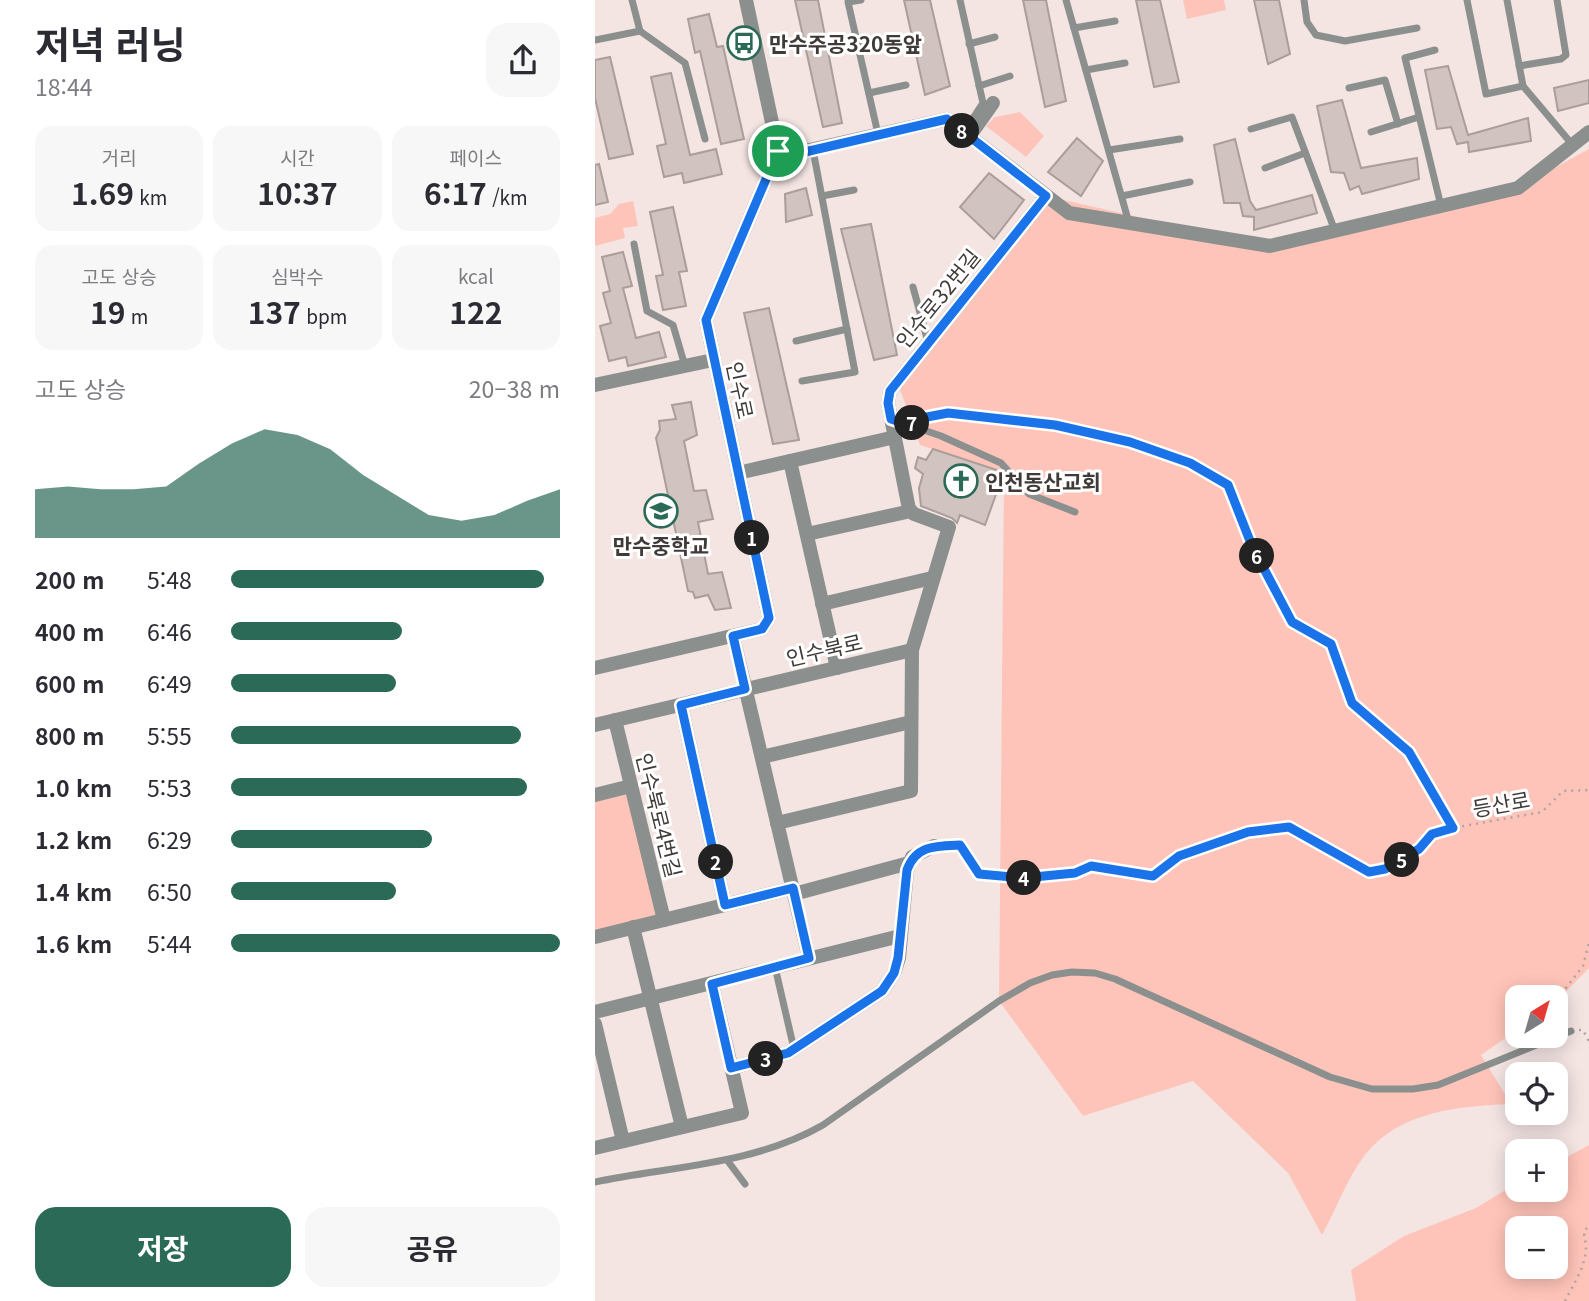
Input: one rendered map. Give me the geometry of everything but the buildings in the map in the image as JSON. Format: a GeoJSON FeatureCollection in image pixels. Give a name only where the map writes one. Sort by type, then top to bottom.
{"type":"FeatureCollection","features":[{"type":"Feature","properties":{"kind":"street"},"geometry":{"type":"LineString","coordinates":[[746,0],[778,151],[792,155],[947,119],[1046,196],[1076,215],[1270,246],[1518,188],[1531,181],[1571,143],[1589,131]]}},
{"type":"Feature","properties":{"kind":"street"},"geometry":{"type":"LineString","coordinates":[[967,133],[993,103]]}},
{"type":"Feature","properties":{"kind":"street","name":"인수로"},"geometry":{"type":"LineString","coordinates":[[595,668],[762,629],[769,618],[706,320],[709,307],[778,151]]}},
{"type":"Feature","properties":{"kind":"street","name":"인수로32번길"},"geometry":{"type":"LineString","coordinates":[[911,510],[888,403],[890,391],[1046,196]]}},
{"type":"Feature","properties":{"kind":"street"},"geometry":{"type":"LineString","coordinates":[[595,385],[713,360]]}},
{"type":"Feature","properties":{"kind":"street"},"geometry":{"type":"LineString","coordinates":[[738,473],[895,437]]}},
{"type":"Feature","properties":{"kind":"street"},"geometry":{"type":"LineString","coordinates":[[790,461],[837,668]]}},
{"type":"Feature","properties":{"kind":"street"},"geometry":{"type":"LineString","coordinates":[[777,823],[911,791],[912,650],[949,527],[914,514],[911,510],[807,534]]}},
{"type":"Feature","properties":{"kind":"street"},"geometry":{"type":"LineString","coordinates":[[823,604],[932,578]]}},
{"type":"Feature","properties":{"kind":"street"},"geometry":{"type":"LineString","coordinates":[[733,636],[809,958]]}},
{"type":"Feature","properties":{"kind":"street","name":"인수북로"},"geometry":{"type":"LineString","coordinates":[[745,689],[912,650]]}},
{"type":"Feature","properties":{"kind":"street"},"geometry":{"type":"LineString","coordinates":[[595,725],[745,689]]}},
{"type":"Feature","properties":{"kind":"street","name":"인수북로4번길"},"geometry":{"type":"LineString","coordinates":[[681,705],[725,905]]}},
{"type":"Feature","properties":{"kind":"street","name":"인수북로4번길"},"geometry":{"type":"LineString","coordinates":[[615,720],[664,920]]}},
{"type":"Feature","properties":{"kind":"street"},"geometry":{"type":"LineString","coordinates":[[762,757],[911,722]]}},
{"type":"Feature","properties":{"kind":"street"},"geometry":{"type":"LineString","coordinates":[[595,795],[631,786]]}},
{"type":"Feature","properties":{"kind":"street"},"geometry":{"type":"LineString","coordinates":[[731,1068],[795,1049],[882,991],[894,973],[909,863],[912,857],[923,849],[934,846]]}},
{"type":"Feature","properties":{"kind":"street"},"geometry":{"type":"LineString","coordinates":[[595,937],[909,863]]}},
{"type":"Feature","properties":{"kind":"street"},"geometry":{"type":"LineString","coordinates":[[633,927],[681,1127]]}},
{"type":"Feature","properties":{"kind":"street"},"geometry":{"type":"LineString","coordinates":[[595,1012],[900,936]]}},
{"type":"Feature","properties":{"kind":"street"},"geometry":{"type":"LineString","coordinates":[[595,1148],[742,1113],[712,984]]}},
{"type":"Feature","properties":{"kind":"street"},"geometry":{"type":"LineString","coordinates":[[595,1024],[623,1141]]}},
{"type":"Feature","properties":{"kind":"lane"},"geometry":{"type":"LineString","coordinates":[[632,0],[640,31],[685,63],[705,139]]}},
{"type":"Feature","properties":{"kind":"lane"},"geometry":{"type":"LineString","coordinates":[[861,0],[848,2],[879,135]]}},
{"type":"Feature","properties":{"kind":"lane"},"geometry":{"type":"LineString","coordinates":[[960,0],[983,103],[967,133]]}},
{"type":"Feature","properties":{"kind":"lane"},"geometry":{"type":"LineString","coordinates":[[1066,0],[1129,223]]}},
{"type":"Feature","properties":{"kind":"lane"},"geometry":{"type":"LineString","coordinates":[[1304,0],[1307,22],[1316,35],[1345,41],[1417,28]]}},
{"type":"Feature","properties":{"kind":"lane"},"geometry":{"type":"LineString","coordinates":[[1468,0],[1486,94],[1523,86]]}},
{"type":"Feature","properties":{"kind":"lane"},"geometry":{"type":"LineString","coordinates":[[1507,0],[1523,86],[1571,143]]}},
{"type":"Feature","properties":{"kind":"lane"},"geometry":{"type":"LineString","coordinates":[[1519,66],[1561,59],[1566,55],[1557,0]]}},
{"type":"Feature","properties":{"kind":"lane"},"geometry":{"type":"LineString","coordinates":[[1074,29],[1115,21]]}},
{"type":"Feature","properties":{"kind":"lane"},"geometry":{"type":"LineString","coordinates":[[595,40],[640,31]]}},
{"type":"Feature","properties":{"kind":"lane"},"geometry":{"type":"LineString","coordinates":[[969,44],[995,37]]}},
{"type":"Feature","properties":{"kind":"lane"},"geometry":{"type":"LineString","coordinates":[[858,47],[891,41]]}},
{"type":"Feature","properties":{"kind":"lane"},"geometry":{"type":"LineString","coordinates":[[1435,50],[1405,58],[1441,206]]}},
{"type":"Feature","properties":{"kind":"lane"},"geometry":{"type":"LineString","coordinates":[[1086,70],[1125,63]]}},
{"type":"Feature","properties":{"kind":"lane"},"geometry":{"type":"LineString","coordinates":[[979,86],[1010,76]]}},
{"type":"Feature","properties":{"kind":"lane"},"geometry":{"type":"LineString","coordinates":[[1349,88],[1385,80],[1398,124]]}},
{"type":"Feature","properties":{"kind":"lane"},"geometry":{"type":"LineString","coordinates":[[869,93],[906,85]]}},
{"type":"Feature","properties":{"kind":"lane"},"geometry":{"type":"LineString","coordinates":[[1251,129],[1292,117],[1335,231]]}},
{"type":"Feature","properties":{"kind":"lane"},"geometry":{"type":"LineString","coordinates":[[1371,132],[1419,117]]}},
{"type":"Feature","properties":{"kind":"lane"},"geometry":{"type":"LineString","coordinates":[[1109,150],[1180,139]]}},
{"type":"Feature","properties":{"kind":"lane"},"geometry":{"type":"LineString","coordinates":[[802,381],[855,372],[813,150]]}},
{"type":"Feature","properties":{"kind":"lane"},"geometry":{"type":"LineString","coordinates":[[1265,169],[1305,153]]}},
{"type":"Feature","properties":{"kind":"lane"},"geometry":{"type":"LineString","coordinates":[[1122,196],[1190,182]]}},
{"type":"Feature","properties":{"kind":"lane"},"geometry":{"type":"LineString","coordinates":[[822,196],[854,190]]}},
{"type":"Feature","properties":{"kind":"lane"},"geometry":{"type":"LineString","coordinates":[[634,244],[647,311],[673,325],[685,366]]}},
{"type":"Feature","properties":{"kind":"lane"},"geometry":{"type":"LineString","coordinates":[[913,287],[928,342]]}},
{"type":"Feature","properties":{"kind":"lane"},"geometry":{"type":"LineString","coordinates":[[796,341],[847,329]]}},
{"type":"Feature","properties":{"kind":"lane"},"geometry":{"type":"LineString","coordinates":[[891,419],[941,436],[1001,463],[1029,494],[1075,512]]}},
{"type":"Feature","properties":{"kind":"lane"},"geometry":{"type":"LineString","coordinates":[[775,967],[795,1049]]}},
{"type":"Feature","properties":{"kind":"lane"},"geometry":{"type":"LineString","coordinates":[[595,1182],[727,1160],[797,1140],[823,1125],[999,1001],[1030,983],[1052,975],[1095,973],[1115,978],[1330,1077],[1372,1089],[1413,1090],[1438,1085],[1571,1031]]}},
{"type":"Feature","properties":{"kind":"lane"},"geometry":{"type":"LineString","coordinates":[[727,1160],[745,1184]]}},
{"type":"Feature","properties":{"kind":"path","name":"등산로"},"geometry":{"type":"LineString","coordinates":[[906,424],[948,413],[1055,425],[1130,442],[1190,463],[1228,485],[1252,546],[1292,622],[1331,644],[1352,703],[1409,752],[1453,828]]}},
{"type":"Feature","properties":{"kind":"path","name":"등산로"},"geometry":{"type":"LineString","coordinates":[[934,846],[960,845],[979,874],[1023,878],[1075,873],[1091,866],[1153,876],[1179,856],[1248,832],[1289,827],[1369,872],[1385,869],[1419,849],[1432,834],[1542,811],[1563,791],[1589,790]]}},
{"type":"Feature","properties":{"kind":"path"},"geometry":{"type":"LineString","coordinates":[[1568,985],[1583,966],[1589,942]]}},
{"type":"Feature","properties":{"kind":"path"},"geometry":{"type":"LineString","coordinates":[[1565,1301],[1574,1278],[1581,1269],[1586,1248],[1584,1231],[1589,1226]]}},
{"type":"Feature","properties":{"kind":"shaded area"},"geometry":{"type":"Polygon","coordinates":[[[1183,0],[1224,0],[1226,10],[1187,19],[1183,0]]]}},
{"type":"Feature","properties":{"kind":"shaded area"},"geometry":{"type":"Polygon","coordinates":[[[1020,112],[1044,136],[1026,157],[986,126],[995,117],[1020,112]]]}},
{"type":"Feature","properties":{"kind":"shaded area"},"geometry":{"type":"Polygon","coordinates":[[[1589,149],[1589,968],[1568,990],[1568,985],[1505,985],[1505,1038],[1481,1055],[1505,1094],[1505,1104],[1451,1109],[1432,1114],[1413,1120],[1379,1140],[1365,1155],[1347,1184],[1322,1235],[1288,1173],[1193,1081],[1083,1116],[999,1001],[1004,473],[920,445],[897,381],[1046,196],[1257,244],[1518,188],[1589,149]]]}},
{"type":"Feature","properties":{"kind":"shaded area"},"geometry":{"type":"Polygon","coordinates":[[[633,201],[638,226],[623,228],[625,238],[595,246],[595,218],[610,214],[619,204],[633,201]]]}},
{"type":"Feature","properties":{"kind":"shaded area"},"geometry":{"type":"Polygon","coordinates":[[[631,786],[664,920],[595,937],[595,795],[631,786]]]}},
{"type":"Feature","properties":{"kind":"shaded area"},"geometry":{"type":"Polygon","coordinates":[[[1589,1145],[1589,1301],[1356,1301],[1351,1270],[1404,1236],[1476,1208],[1505,1190],[1505,1202],[1568,1202],[1568,1156],[1589,1145]]]}},
{"type":"Feature","properties":{"kind":"place","name":"만수주공320동앞"},"geometry":{"type":"Point","coordinates":[744,43]}},
{"type":"Feature","properties":{"kind":"place","name":"인천동산교회"},"geometry":{"type":"Point","coordinates":[961,481]}},
{"type":"Feature","properties":{"kind":"place","name":"만수중학교"},"geometry":{"type":"Point","coordinates":[661,511]}},
{"type":"Feature","properties":{"kind":"route"},"geometry":{"type":"LineString","coordinates":[[947,119],[1046,196],[890,391],[888,403],[891,419],[906,424],[916,423],[927,417],[948,413],[1055,425],[1130,442],[1190,463],[1228,485],[1252,546],[1292,622],[1331,644],[1352,703],[1409,752],[1453,828],[1432,834],[1419,849],[1385,869],[1369,872],[1289,827],[1248,832],[1179,856],[1153,876],[1091,866],[1075,873],[1023,878],[979,874],[960,845],[923,849],[912,857],[907,870],[898,958],[894,973],[882,991],[788,1053],[731,1068],[712,984],[809,958],[793,888],[725,905],[681,705],[745,689],[733,636],[762,629],[769,618],[706,331],[706,320],[709,307],[778,151],[792,155],[947,119]]}}]}
